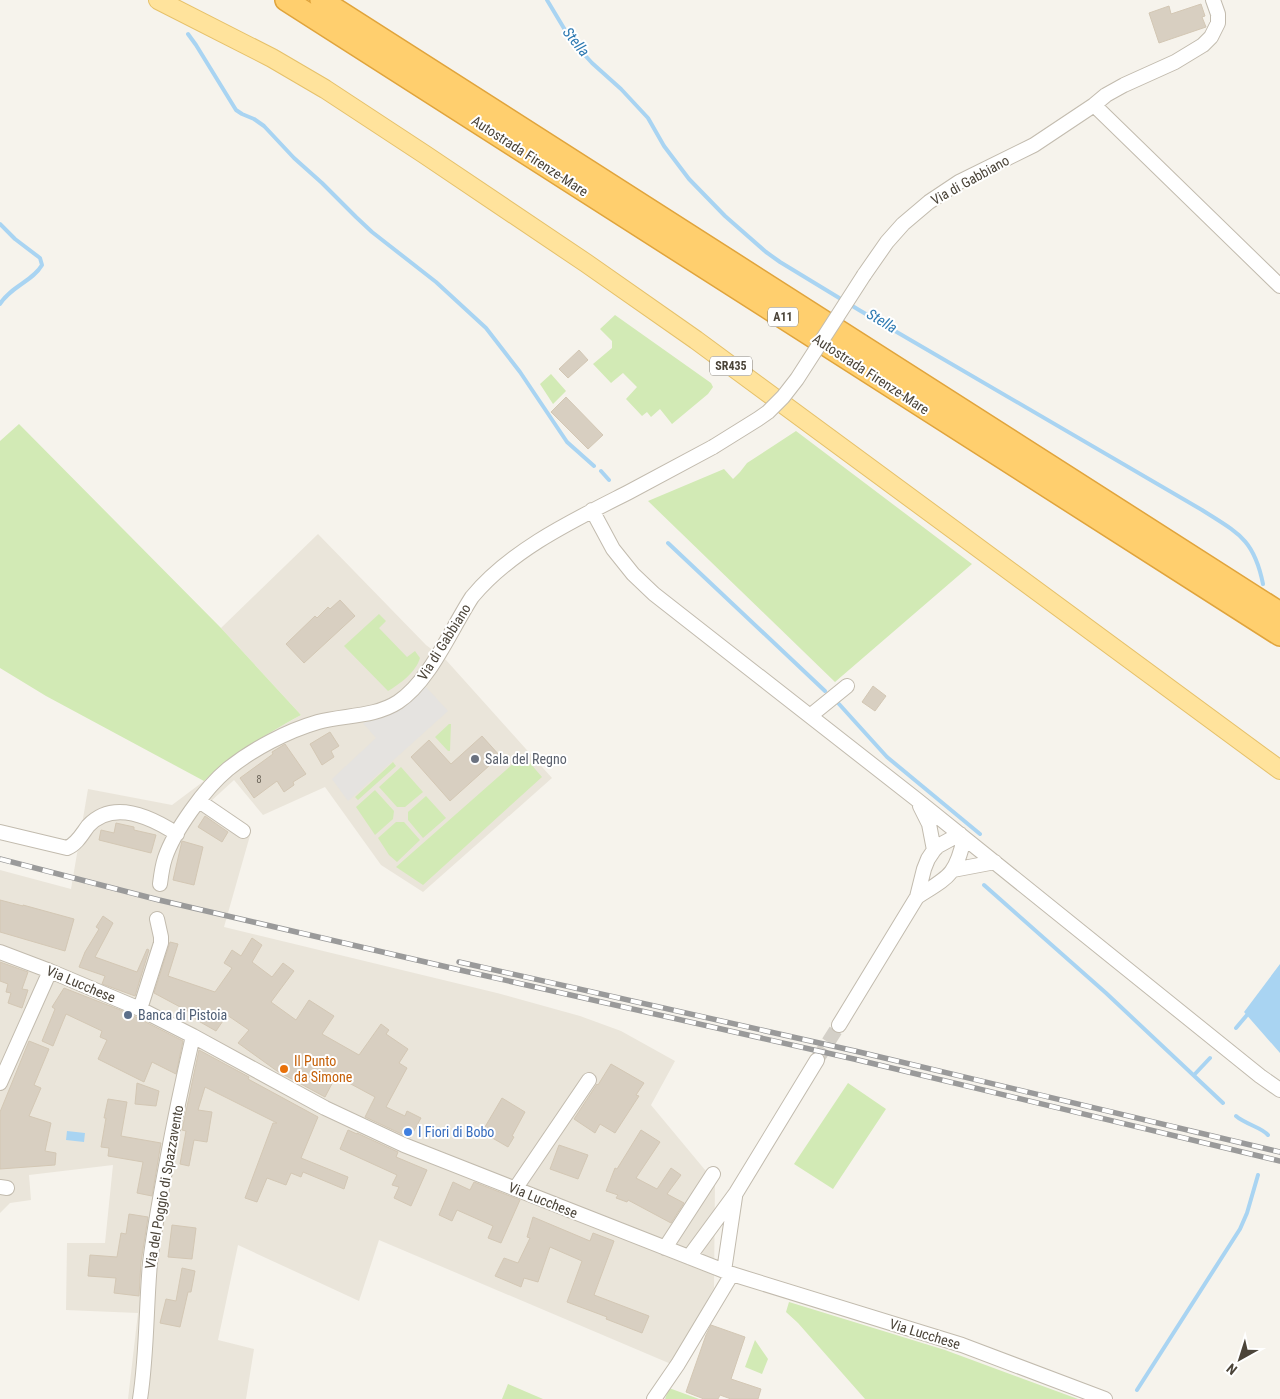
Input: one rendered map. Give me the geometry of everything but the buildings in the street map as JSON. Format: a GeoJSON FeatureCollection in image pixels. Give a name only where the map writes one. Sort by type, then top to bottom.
{"type":"FeatureCollection","features":[{"type":"Feature","properties":{"kind":"highway","name":"Autostrada Firenze-Mare"},"geometry":{"type":"LineString","coordinates":[[286,0],[1280,635]]}},
{"type":"Feature","properties":{"kind":"highway","name":"Autostrada Firenze-Mare"},"geometry":{"type":"LineString","coordinates":[[321,0],[1280,613]]}},
{"type":"Feature","properties":{"kind":"main road","name":"SR435"},"geometry":{"type":"LineString","coordinates":[[158,0],[216,28],[325,89],[593,268],[696,340],[1280,770]]}},
{"type":"Feature","properties":{"kind":"street","name":"Via di Gabbiano"},"geometry":{"type":"LineString","coordinates":[[160,884],[165,858],[177,834],[199,801],[228,770],[281,736],[317,722],[378,710],[399,701],[414,688],[428,670],[464,609],[480,587],[510,561],[537,542],[592,510],[713,447],[768,412],[797,379],[864,275],[887,242],[903,224],[929,202],[959,182],[1034,145],[1106,95],[1175,62],[1207,42],[1218,22],[1218,14],[1213,0]]}},
{"type":"Feature","properties":{"kind":"street"},"geometry":{"type":"LineString","coordinates":[[1094,105],[1280,286]]}},
{"type":"Feature","properties":{"kind":"street"},"geometry":{"type":"LineString","coordinates":[[592,510],[613,549],[648,589],[916,799],[1260,1076],[1280,1090]]}},
{"type":"Feature","properties":{"kind":"street"},"geometry":{"type":"LineString","coordinates":[[810,716],[847,686]]}},
{"type":"Feature","properties":{"kind":"street"},"geometry":{"type":"LineString","coordinates":[[916,799],[929,824],[934,850]]}},
{"type":"Feature","properties":{"kind":"street"},"geometry":{"type":"LineString","coordinates":[[199,801],[244,831]]}},
{"type":"Feature","properties":{"kind":"street"},"geometry":{"type":"LineString","coordinates":[[0,832],[67,848],[73,845],[96,819],[104,814],[115,812],[146,817],[177,834]]}},
{"type":"Feature","properties":{"kind":"street"},"geometry":{"type":"LineString","coordinates":[[839,1025],[917,897],[925,864],[934,850],[944,842],[962,836]]}},
{"type":"Feature","properties":{"kind":"street"},"geometry":{"type":"LineString","coordinates":[[917,897],[945,878],[953,870],[959,859],[962,836]]}},
{"type":"Feature","properties":{"kind":"street"},"geometry":{"type":"LineString","coordinates":[[953,870],[995,862]]}},
{"type":"Feature","properties":{"kind":"street"},"geometry":{"type":"LineString","coordinates":[[140,1009],[161,943],[157,919]]}},
{"type":"Feature","properties":{"kind":"street","name":"Via Lucchese"},"geometry":{"type":"LineString","coordinates":[[0,952],[140,1009],[318,1104],[404,1146],[728,1272],[962,1345],[1106,1399]]}},
{"type":"Feature","properties":{"kind":"street"},"geometry":{"type":"LineString","coordinates":[[0,1084],[50,971]]}},
{"type":"Feature","properties":{"kind":"street","name":"Via del Poggio di Spazzavento"},"geometry":{"type":"LineString","coordinates":[[140,1399],[145,1355],[150,1263],[155,1224],[193,1036]]}},
{"type":"Feature","properties":{"kind":"street"},"geometry":{"type":"LineString","coordinates":[[689,1257],[736,1193],[817,1060]]}},
{"type":"Feature","properties":{"kind":"street"},"geometry":{"type":"LineString","coordinates":[[515,1189],[589,1080]]}},
{"type":"Feature","properties":{"kind":"street"},"geometry":{"type":"LineString","coordinates":[[665,1248],[713,1174]]}},
{"type":"Feature","properties":{"kind":"street"},"geometry":{"type":"LineString","coordinates":[[654,1399],[678,1364],[728,1272],[736,1193]]}},
{"type":"Feature","properties":{"kind":"shaded area"},"geometry":{"type":"Polygon","coordinates":[[[318,534],[426,645],[446,660],[552,778],[423,892],[381,865],[325,787],[263,815],[234,780],[210,802],[251,832],[224,927],[497,993],[580,1016],[621,1031],[675,1061],[651,1105],[715,1182],[714,1288],[671,1364],[379,1240],[359,1301],[238,1245],[218,1340],[254,1349],[246,1399],[128,1399],[138,1313],[66,1310],[67,1243],[105,1243],[113,1165],[29,1175],[31,1200],[10,1203],[0,1213],[0,870],[71,889],[88,789],[172,805],[239,752],[301,715],[221,628],[318,534]]]}},
{"type":"Feature","properties":{"kind":"shaded area"},"geometry":{"type":"Polygon","coordinates":[[[426,687],[448,711],[348,801],[332,779],[376,738],[363,723],[384,717],[398,710],[426,687]]]}},
{"type":"Feature","properties":{"kind":"green space"},"geometry":{"type":"Polygon","coordinates":[[[615,315],[711,383],[713,387],[708,394],[672,424],[660,409],[651,417],[647,412],[642,416],[626,399],[637,387],[623,373],[611,383],[593,364],[612,348],[612,341],[600,329],[615,315]]]}},
{"type":"Feature","properties":{"kind":"green space"},"geometry":{"type":"Polygon","coordinates":[[[551,374],[566,391],[553,404],[540,384],[551,374]]]}},
{"type":"Feature","properties":{"kind":"green space"},"geometry":{"type":"Polygon","coordinates":[[[19,424],[221,628],[301,715],[239,753],[204,781],[46,696],[0,668],[0,441],[19,424]]]}},
{"type":"Feature","properties":{"kind":"green space"},"geometry":{"type":"Polygon","coordinates":[[[796,431],[972,564],[835,682],[648,501],[724,469],[733,479],[747,463],[796,431]]]}},
{"type":"Feature","properties":{"kind":"green space"},"geometry":{"type":"Polygon","coordinates":[[[379,614],[386,621],[379,628],[407,657],[415,651],[420,658],[411,673],[388,691],[344,646],[379,614]]]}},
{"type":"Feature","properties":{"kind":"green space"},"geometry":{"type":"Polygon","coordinates":[[[451,724],[450,751],[448,751],[435,737],[451,724]]]}},
{"type":"Feature","properties":{"kind":"green space"},"geometry":{"type":"Polygon","coordinates":[[[523,755],[542,777],[423,885],[396,867],[523,755]]]}},
{"type":"Feature","properties":{"kind":"green space"},"geometry":{"type":"Polygon","coordinates":[[[393,762],[396,766],[358,800],[355,797],[393,762]]]}},
{"type":"Feature","properties":{"kind":"green space"},"geometry":{"type":"Polygon","coordinates":[[[401,767],[423,792],[405,807],[397,807],[379,787],[401,767]]]}},
{"type":"Feature","properties":{"kind":"green space"},"geometry":{"type":"Polygon","coordinates":[[[375,790],[394,811],[393,819],[375,835],[356,807],[375,790]]]}},
{"type":"Feature","properties":{"kind":"green space"},"geometry":{"type":"Polygon","coordinates":[[[426,796],[446,818],[423,838],[408,820],[408,812],[426,796]]]}},
{"type":"Feature","properties":{"kind":"green space"},"geometry":{"type":"Polygon","coordinates":[[[396,822],[404,822],[420,840],[397,862],[389,855],[378,838],[396,822]]]}},
{"type":"Feature","properties":{"kind":"green space"},"geometry":{"type":"Polygon","coordinates":[[[848,1083],[886,1109],[833,1189],[794,1164],[848,1083]]]}},
{"type":"Feature","properties":{"kind":"green space"},"geometry":{"type":"Polygon","coordinates":[[[789,1302],[945,1350],[1078,1399],[865,1399],[786,1312],[789,1302]]]}},
{"type":"Feature","properties":{"kind":"green space"},"geometry":{"type":"Polygon","coordinates":[[[755,1340],[768,1359],[762,1374],[745,1367],[755,1340]]]}},
{"type":"Feature","properties":{"kind":"green space"},"geometry":{"type":"Polygon","coordinates":[[[508,1384],[543,1399],[502,1399],[508,1384]]]}},
{"type":"Feature","properties":{"kind":"green space"},"geometry":{"type":"Polygon","coordinates":[[[669,1388],[699,1399],[665,1399],[669,1388]]]}},
{"type":"Feature","properties":{"kind":"water"},"geometry":{"type":"Polygon","coordinates":[[[1280,964],[1280,1053],[1244,1012],[1280,964]]]}},
{"type":"Feature","properties":{"kind":"water"},"geometry":{"type":"Polygon","coordinates":[[[67,1131],[85,1133],[84,1142],[66,1140],[67,1131]]]}},
{"type":"Feature","properties":{"kind":"waterway","name":"Stella"},"geometry":{"type":"LineString","coordinates":[[547,0],[571,40],[648,118],[664,146],[689,179],[725,216],[766,252],[859,310],[1225,525],[1243,539],[1249,547],[1255,557],[1263,584]]}},
{"type":"Feature","properties":{"kind":"waterway"},"geometry":{"type":"LineString","coordinates":[[188,34],[236,110],[264,126],[294,158],[372,232],[436,282],[486,328],[520,372],[567,442],[594,466]]}},
{"type":"Feature","properties":{"kind":"waterway"},"geometry":{"type":"LineString","coordinates":[[0,224],[15,239],[40,258],[42,265],[38,271],[4,298],[0,304]]}},
{"type":"Feature","properties":{"kind":"waterway"},"geometry":{"type":"LineString","coordinates":[[601,471],[609,480]]}},
{"type":"Feature","properties":{"kind":"waterway"},"geometry":{"type":"LineString","coordinates":[[668,543],[825,691]]}},
{"type":"Feature","properties":{"kind":"waterway"},"geometry":{"type":"LineString","coordinates":[[839,704],[887,757],[980,834]]}},
{"type":"Feature","properties":{"kind":"waterway"},"geometry":{"type":"LineString","coordinates":[[984,885],[1106,993],[1223,1103]]}},
{"type":"Feature","properties":{"kind":"waterway"},"geometry":{"type":"LineString","coordinates":[[1236,1028],[1247,1015]]}},
{"type":"Feature","properties":{"kind":"waterway"},"geometry":{"type":"LineString","coordinates":[[1194,1075],[1210,1058]]}},
{"type":"Feature","properties":{"kind":"waterway"},"geometry":{"type":"LineString","coordinates":[[1236,1116],[1268,1135]]}},
{"type":"Feature","properties":{"kind":"waterway"},"geometry":{"type":"LineString","coordinates":[[1137,1390],[1240,1229],[1247,1213],[1258,1175]]}},
{"type":"Feature","properties":{"kind":"tunnel"},"geometry":{"type":"LineString","coordinates":[[817,1060],[839,1025]]}},
{"type":"Feature","properties":{"kind":"railway"},"geometry":{"type":"LineString","coordinates":[[0,859],[159,900],[854,1059],[1280,1161]]}},
{"type":"Feature","properties":{"kind":"railway"},"geometry":{"type":"LineString","coordinates":[[459,962],[855,1051],[1280,1152]]}},
{"type":"Feature","properties":{"kind":"place","name":"Sala del Regno"},"geometry":{"type":"Point","coordinates":[475,759]}},
{"type":"Feature","properties":{"kind":"place","name":"Banca di Pistoia"},"geometry":{"type":"Point","coordinates":[128,1015]}},
{"type":"Feature","properties":{"kind":"place","name":"Il Punto da Simone"},"geometry":{"type":"Point","coordinates":[284,1069]}},
{"type":"Feature","properties":{"kind":"place","name":"I Fiori di Bobo"},"geometry":{"type":"Point","coordinates":[408,1132]}}]}
